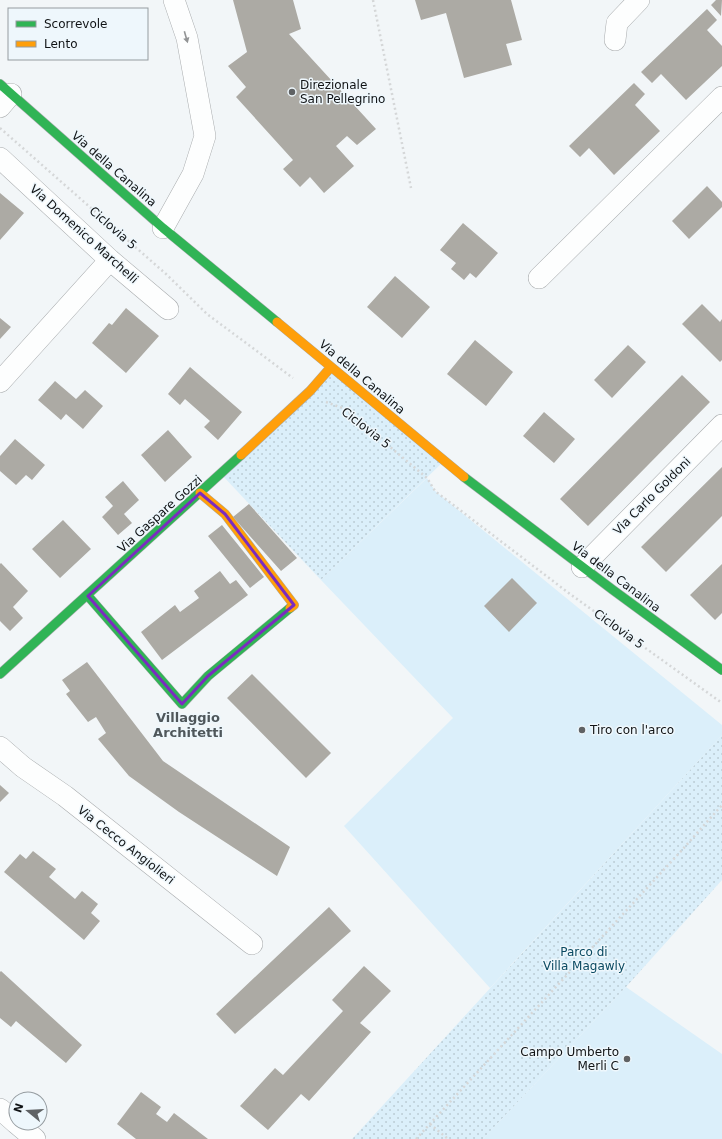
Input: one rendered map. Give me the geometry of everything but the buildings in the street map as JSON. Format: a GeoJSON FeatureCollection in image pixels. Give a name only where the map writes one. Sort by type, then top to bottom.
{"type":"FeatureCollection","features":[{"type":"Feature","properties":{"kind":"street"},"geometry":{"type":"LineString","coordinates":[[163,228],[193,174],[205,136],[187,38],[174,0]]}},
{"type":"Feature","properties":{"kind":"street"},"geometry":{"type":"LineString","coordinates":[[615,40],[617,23],[639,0]]}},
{"type":"Feature","properties":{"kind":"street","name":"Via della Canalina"},"geometry":{"type":"LineString","coordinates":[[4,95],[460,474],[582,567],[721,666]]}},
{"type":"Feature","properties":{"kind":"street"},"geometry":{"type":"LineString","coordinates":[[539,278],[722,97]]}},
{"type":"Feature","properties":{"kind":"street","name":"Via Domenico Marchelli"},"geometry":{"type":"LineString","coordinates":[[0,158],[110,260],[168,309]]}},
{"type":"Feature","properties":{"kind":"street"},"geometry":{"type":"LineString","coordinates":[[0,382],[110,260]]}},
{"type":"Feature","properties":{"kind":"street","name":"Via Gaspare Gozzi"},"geometry":{"type":"LineString","coordinates":[[0,674],[88,596],[200,493],[310,390],[331,367]]}},
{"type":"Feature","properties":{"kind":"street","name":"Via Carlo Goldoni"},"geometry":{"type":"LineString","coordinates":[[582,567],[722,425]]}},
{"type":"Feature","properties":{"kind":"street"},"geometry":{"type":"LineString","coordinates":[[88,596],[182,704],[208,676],[294,605],[225,514],[200,493]]}},
{"type":"Feature","properties":{"kind":"street","name":"Via Cecco Angiolieri"},"geometry":{"type":"LineString","coordinates":[[0,747],[23,767],[64,796],[252,944]]}},
{"type":"Feature","properties":{"kind":"street"},"geometry":{"type":"LineString","coordinates":[[0,1109],[8,1116]]}},
{"type":"Feature","properties":{"kind":"street"},"geometry":{"type":"LineString","coordinates":[[26,1131],[35,1139]]}},
{"type":"Feature","properties":{"kind":"path"},"geometry":{"type":"LineString","coordinates":[[373,0],[411,188]]}},
{"type":"Feature","properties":{"kind":"path","name":"Ciclovia 5"},"geometry":{"type":"LineString","coordinates":[[0,128],[166,274],[207,314],[326,402],[345,409],[427,478],[435,491],[570,594],[722,703]]}},
{"type":"Feature","properties":{"kind":"path"},"geometry":{"type":"LineString","coordinates":[[416,1139],[722,805]]}},
{"type":"Feature","properties":{"kind":"path"},"geometry":{"type":"LineString","coordinates":[[430,1124],[448,1139]]}},
{"type":"Feature","properties":{"kind":"highlighted area"},"geometry":{"type":"Polygon","coordinates":[[[200,493],[225,514],[294,605],[208,676],[182,704],[88,596],[200,493]]]}},
{"type":"Feature","properties":{"kind":"green space"},"geometry":{"type":"Polygon","coordinates":[[[331,367],[444,461],[321,580],[221,474],[331,367]]]}},
{"type":"Feature","properties":{"kind":"green space","name":"Tiro con l'arco"},"geometry":{"type":"Polygon","coordinates":[[[427,478],[435,491],[722,725],[722,735],[490,988],[344,826],[453,718],[321,580],[427,478]]]}},
{"type":"Feature","properties":{"kind":"green space","name":"Parco di Villa Magawly"},"geometry":{"type":"Polygon","coordinates":[[[722,735],[722,880],[626,987],[483,1139],[352,1139],[722,735]]]}},
{"type":"Feature","properties":{"kind":"green space","name":"Campo Umberto Merli C"},"geometry":{"type":"Polygon","coordinates":[[[626,987],[722,1054],[722,1139],[483,1139],[626,987]]]}},
{"type":"Feature","properties":{"kind":"traffic: fast"},"geometry":{"type":"LineString","coordinates":[[0,84],[163,228],[277,322]]}},
{"type":"Feature","properties":{"kind":"traffic: fast"},"geometry":{"type":"LineString","coordinates":[[0,674],[241,455]]}},
{"type":"Feature","properties":{"kind":"traffic: fast"},"geometry":{"type":"LineString","coordinates":[[464,477],[613,590],[722,670]]}},
{"type":"Feature","properties":{"kind":"traffic: fast"},"geometry":{"type":"LineString","coordinates":[[88,596],[182,704],[208,676],[290,608]]}},
{"type":"Feature","properties":{"kind":"traffic: slow"},"geometry":{"type":"LineString","coordinates":[[277,322],[464,477]]}},
{"type":"Feature","properties":{"kind":"traffic: slow"},"geometry":{"type":"LineString","coordinates":[[241,455],[310,391],[331,367]]}},
{"type":"Feature","properties":{"kind":"traffic: slow"},"geometry":{"type":"LineString","coordinates":[[200,493],[225,514],[294,605],[290,608]]}},
{"type":"Feature","properties":{"kind":"place","name":"Direzionale San Pellegrino"},"geometry":{"type":"Point","coordinates":[292,92]}},
{"type":"Feature","properties":{"kind":"place","name":"Tiro con l'arco"},"geometry":{"type":"Point","coordinates":[582,730]}},
{"type":"Feature","properties":{"kind":"place","name":"Campo Umberto Merli C"},"geometry":{"type":"Point","coordinates":[627,1059]}},
{"type":"Feature","properties":{"kind":"district","name":"Villaggio Architetti"},"geometry":{"type":"Point","coordinates":[188,724]}}]}
